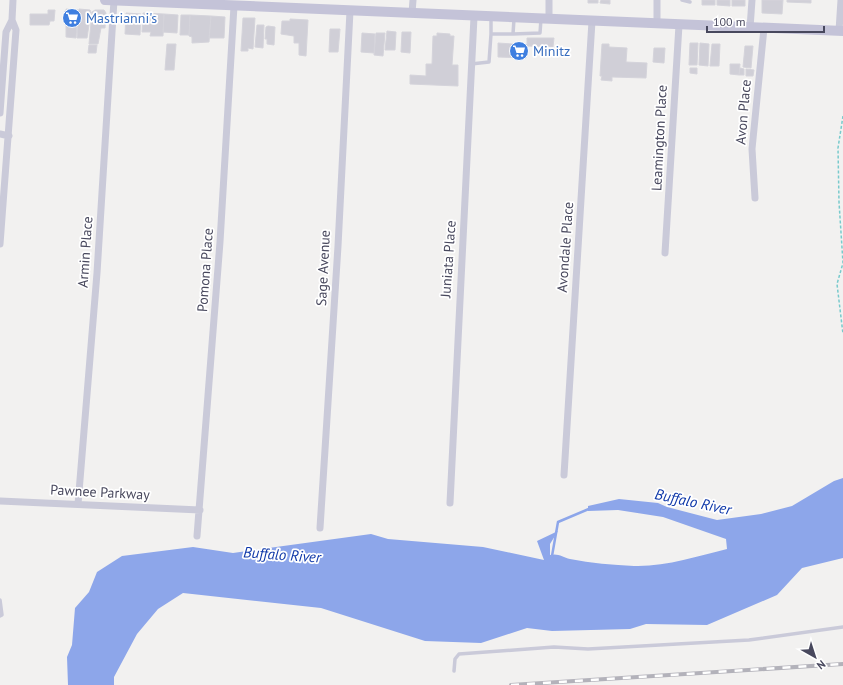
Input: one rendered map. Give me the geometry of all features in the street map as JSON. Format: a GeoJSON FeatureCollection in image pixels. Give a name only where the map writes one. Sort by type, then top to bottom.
{"type":"FeatureCollection","features":[{"type":"Feature","properties":{"kind":"main road"},"geometry":{"type":"LineString","coordinates":[[105,0],[167,1],[234,6],[289,4],[350,11],[841,31]]}},
{"type":"Feature","properties":{"kind":"street"},"geometry":{"type":"LineString","coordinates":[[0,113],[6,32],[12,20],[13,0]]}},
{"type":"Feature","properties":{"kind":"street","name":"Armin Place"},"geometry":{"type":"LineString","coordinates":[[78,504],[97,274],[114,0]]}},
{"type":"Feature","properties":{"kind":"street"},"geometry":{"type":"LineString","coordinates":[[412,13],[413,0]]}},
{"type":"Feature","properties":{"kind":"street"},"geometry":{"type":"LineString","coordinates":[[545,19],[549,0]]}},
{"type":"Feature","properties":{"kind":"street"},"geometry":{"type":"LineString","coordinates":[[657,0],[657,24]]}},
{"type":"Feature","properties":{"kind":"street"},"geometry":{"type":"LineString","coordinates":[[750,28],[752,0]]}},
{"type":"Feature","properties":{"kind":"street"},"geometry":{"type":"LineString","coordinates":[[841,0],[841,31]]}},
{"type":"Feature","properties":{"kind":"street","name":"Pomona Place"},"geometry":{"type":"LineString","coordinates":[[197,536],[220,242],[234,6]]}},
{"type":"Feature","properties":{"kind":"street","name":"Sage Avenue"},"geometry":{"type":"LineString","coordinates":[[320,528],[338,246],[350,11]]}},
{"type":"Feature","properties":{"kind":"street","name":"Juniata Place"},"geometry":{"type":"LineString","coordinates":[[450,503],[474,16]]}},
{"type":"Feature","properties":{"kind":"street"},"geometry":{"type":"LineString","coordinates":[[0,244],[16,30],[12,20]]}},
{"type":"Feature","properties":{"kind":"street","name":"Avondale Place"},"geometry":{"type":"LineString","coordinates":[[564,475],[592,21]]}},
{"type":"Feature","properties":{"kind":"street","name":"Leamington Place"},"geometry":{"type":"LineString","coordinates":[[665,253],[678,25]]}},
{"type":"Feature","properties":{"kind":"street","name":"Avon Place"},"geometry":{"type":"LineString","coordinates":[[755,198],[752,149],[764,28]]}},
{"type":"Feature","properties":{"kind":"street"},"geometry":{"type":"LineString","coordinates":[[0,134],[8,136]]}},
{"type":"Feature","properties":{"kind":"street","name":"Pawnee Parkway"},"geometry":{"type":"LineString","coordinates":[[0,501],[200,510]]}},
{"type":"Feature","properties":{"kind":"lane"},"geometry":{"type":"LineString","coordinates":[[682,0],[690,2]]}},
{"type":"Feature","properties":{"kind":"lane"},"geometry":{"type":"LineString","coordinates":[[471,64],[489,62],[491,17]]}},
{"type":"Feature","properties":{"kind":"lane"},"geometry":{"type":"LineString","coordinates":[[513,34],[514,18]]}},
{"type":"Feature","properties":{"kind":"lane"},"geometry":{"type":"LineString","coordinates":[[491,34],[540,33],[545,19]]}},
{"type":"Feature","properties":{"kind":"lane"},"geometry":{"type":"LineString","coordinates":[[0,600],[2,615],[0,616]]}},
{"type":"Feature","properties":{"kind":"lane"},"geometry":{"type":"LineString","coordinates":[[454,672],[455,659],[459,654],[554,647],[588,649],[749,640],[843,627]]}},
{"type":"Feature","properties":{"kind":"path"},"geometry":{"type":"LineString","coordinates":[[843,116],[838,148],[839,202],[842,223],[843,263],[837,284],[843,334]]}},
{"type":"Feature","properties":{"kind":"water"},"geometry":{"type":"Polygon","coordinates":[[[843,478],[843,558],[802,568],[777,595],[707,625],[646,624],[630,629],[552,631],[527,628],[481,643],[425,641],[321,608],[183,593],[158,609],[137,634],[114,677],[114,685],[68,685],[67,657],[72,645],[75,608],[89,592],[97,572],[122,556],[193,547],[233,553],[371,534],[388,539],[483,547],[544,560],[537,541],[558,531],[550,544],[550,555],[558,555],[586,562],[634,566],[658,565],[727,549],[726,539],[663,517],[618,510],[588,511],[588,506],[619,499],[658,503],[667,507],[717,520],[761,514],[792,506],[834,481],[843,478]]]}},
{"type":"Feature","properties":{"kind":"building"},"geometry":{"type":"Polygon","coordinates":[[[588,0],[598,0],[598,3],[588,3],[588,0]]]}},
{"type":"Feature","properties":{"kind":"building"},"geometry":{"type":"Polygon","coordinates":[[[601,0],[610,0],[610,4],[600,3],[601,0]]]}},
{"type":"Feature","properties":{"kind":"building"},"geometry":{"type":"Polygon","coordinates":[[[702,0],[715,0],[715,5],[702,5],[702,0]]]}},
{"type":"Feature","properties":{"kind":"building"},"geometry":{"type":"Polygon","coordinates":[[[717,0],[730,0],[730,6],[717,5],[717,0]]]}},
{"type":"Feature","properties":{"kind":"building"},"geometry":{"type":"Polygon","coordinates":[[[732,0],[745,0],[745,6],[732,6],[732,0]]]}},
{"type":"Feature","properties":{"kind":"building"},"geometry":{"type":"Polygon","coordinates":[[[762,0],[783,0],[782,14],[762,13],[762,0]]]}},
{"type":"Feature","properties":{"kind":"building"},"geometry":{"type":"Polygon","coordinates":[[[787,0],[811,0],[811,3],[787,2],[787,0]]]}},
{"type":"Feature","properties":{"kind":"building"},"geometry":{"type":"Polygon","coordinates":[[[66,9],[78,10],[76,38],[66,37],[66,9]]]}},
{"type":"Feature","properties":{"kind":"building"},"geometry":{"type":"Polygon","coordinates":[[[79,9],[90,10],[91,12],[87,38],[77,38],[79,9]]]}},
{"type":"Feature","properties":{"kind":"building"},"geometry":{"type":"Polygon","coordinates":[[[48,10],[55,10],[54,21],[50,21],[49,25],[30,25],[30,14],[48,14],[48,10]]]}},
{"type":"Feature","properties":{"kind":"building"},"geometry":{"type":"Polygon","coordinates":[[[95,10],[104,10],[106,13],[105,28],[101,28],[98,44],[89,44],[92,12],[95,10]]]}},
{"type":"Feature","properties":{"kind":"building"},"geometry":{"type":"Polygon","coordinates":[[[126,13],[141,14],[140,35],[125,34],[126,13]]]}},
{"type":"Feature","properties":{"kind":"building"},"geometry":{"type":"Polygon","coordinates":[[[143,13],[164,14],[163,36],[150,36],[151,32],[142,32],[143,13]]]}},
{"type":"Feature","properties":{"kind":"building"},"geometry":{"type":"Polygon","coordinates":[[[164,14],[178,15],[177,33],[163,32],[164,14]]]}},
{"type":"Feature","properties":{"kind":"building"},"geometry":{"type":"Polygon","coordinates":[[[181,15],[190,15],[189,35],[180,35],[181,15]]]}},
{"type":"Feature","properties":{"kind":"building"},"geometry":{"type":"Polygon","coordinates":[[[190,15],[211,16],[209,42],[192,43],[192,37],[189,36],[190,15]]]}},
{"type":"Feature","properties":{"kind":"building"},"geometry":{"type":"Polygon","coordinates":[[[211,16],[225,17],[224,38],[209,38],[211,16]]]}},
{"type":"Feature","properties":{"kind":"building"},"geometry":{"type":"Polygon","coordinates":[[[243,18],[255,18],[253,49],[248,48],[248,51],[241,51],[243,18]]]}},
{"type":"Feature","properties":{"kind":"building"},"geometry":{"type":"Polygon","coordinates":[[[290,19],[308,20],[306,56],[299,55],[299,43],[294,43],[294,36],[281,34],[282,21],[290,21],[290,19]]]}},
{"type":"Feature","properties":{"kind":"building"},"geometry":{"type":"Polygon","coordinates":[[[257,25],[264,25],[263,48],[255,47],[257,25]]]}},
{"type":"Feature","properties":{"kind":"building"},"geometry":{"type":"Polygon","coordinates":[[[266,27],[275,27],[274,45],[267,44],[267,39],[265,39],[266,27]]]}},
{"type":"Feature","properties":{"kind":"building"},"geometry":{"type":"Polygon","coordinates":[[[330,29],[340,29],[338,52],[329,52],[330,29]]]}},
{"type":"Feature","properties":{"kind":"building"},"geometry":{"type":"Polygon","coordinates":[[[387,31],[396,32],[395,50],[385,50],[387,31]]]}},
{"type":"Feature","properties":{"kind":"building"},"geometry":{"type":"Polygon","coordinates":[[[402,32],[411,32],[410,53],[401,52],[402,32]]]}},
{"type":"Feature","properties":{"kind":"building"},"geometry":{"type":"Polygon","coordinates":[[[362,33],[375,34],[374,53],[361,52],[362,33]]]}},
{"type":"Feature","properties":{"kind":"building"},"geometry":{"type":"Polygon","coordinates":[[[376,33],[385,33],[383,56],[374,55],[376,33]]]}},
{"type":"Feature","properties":{"kind":"building"},"geometry":{"type":"Polygon","coordinates":[[[437,33],[450,34],[450,36],[454,36],[452,65],[458,65],[458,86],[410,84],[410,75],[426,76],[426,64],[432,64],[433,36],[437,36],[437,33]]]}},
{"type":"Feature","properties":{"kind":"building"},"geometry":{"type":"Polygon","coordinates":[[[527,38],[554,38],[553,47],[527,46],[527,38]]]}},
{"type":"Feature","properties":{"kind":"building"},"geometry":{"type":"Polygon","coordinates":[[[498,43],[527,45],[526,58],[498,57],[498,43]]]}},
{"type":"Feature","properties":{"kind":"building"},"geometry":{"type":"Polygon","coordinates":[[[690,43],[698,43],[697,65],[689,65],[690,43]]]}},
{"type":"Feature","properties":{"kind":"building"},"geometry":{"type":"Polygon","coordinates":[[[700,43],[709,44],[708,66],[699,65],[700,43]]]}},
{"type":"Feature","properties":{"kind":"building"},"geometry":{"type":"Polygon","coordinates":[[[167,44],[176,44],[174,70],[165,70],[167,44]]]}},
{"type":"Feature","properties":{"kind":"building"},"geometry":{"type":"Polygon","coordinates":[[[602,44],[609,44],[609,47],[627,48],[626,62],[647,63],[646,78],[612,77],[612,81],[601,80],[602,44]]]}},
{"type":"Feature","properties":{"kind":"building"},"geometry":{"type":"Polygon","coordinates":[[[712,44],[720,44],[719,66],[710,66],[712,44]]]}},
{"type":"Feature","properties":{"kind":"building"},"geometry":{"type":"Polygon","coordinates":[[[89,45],[97,45],[96,53],[88,53],[89,45]]]}},
{"type":"Feature","properties":{"kind":"building"},"geometry":{"type":"Polygon","coordinates":[[[745,46],[753,46],[751,68],[743,67],[745,46]]]}},
{"type":"Feature","properties":{"kind":"building"},"geometry":{"type":"Polygon","coordinates":[[[654,48],[665,48],[664,63],[653,62],[654,48]]]}},
{"type":"Feature","properties":{"kind":"building"},"geometry":{"type":"Polygon","coordinates":[[[730,64],[740,64],[739,75],[730,74],[730,64]]]}},
{"type":"Feature","properties":{"kind":"building"},"geometry":{"type":"Polygon","coordinates":[[[690,68],[697,68],[697,74],[690,73],[690,68]]]}},
{"type":"Feature","properties":{"kind":"building"},"geometry":{"type":"Polygon","coordinates":[[[740,68],[744,69],[744,75],[739,75],[740,68]]]}},
{"type":"Feature","properties":{"kind":"building"},"geometry":{"type":"Polygon","coordinates":[[[746,69],[754,70],[753,76],[746,76],[746,69]]]}},
{"type":"Feature","properties":{"kind":"waterway","name":"Buffalo River"},"geometry":{"type":"LineString","coordinates":[[552,556],[558,522],[591,508]]}},
{"type":"Feature","properties":{"kind":"railway"},"geometry":{"type":"LineString","coordinates":[[511,685],[843,664]]}},
{"type":"Feature","properties":{"kind":"place","name":"Mastrianni's"},"geometry":{"type":"Point","coordinates":[72,18]}},
{"type":"Feature","properties":{"kind":"place","name":"Minitz"},"geometry":{"type":"Point","coordinates":[519,51]}}]}
